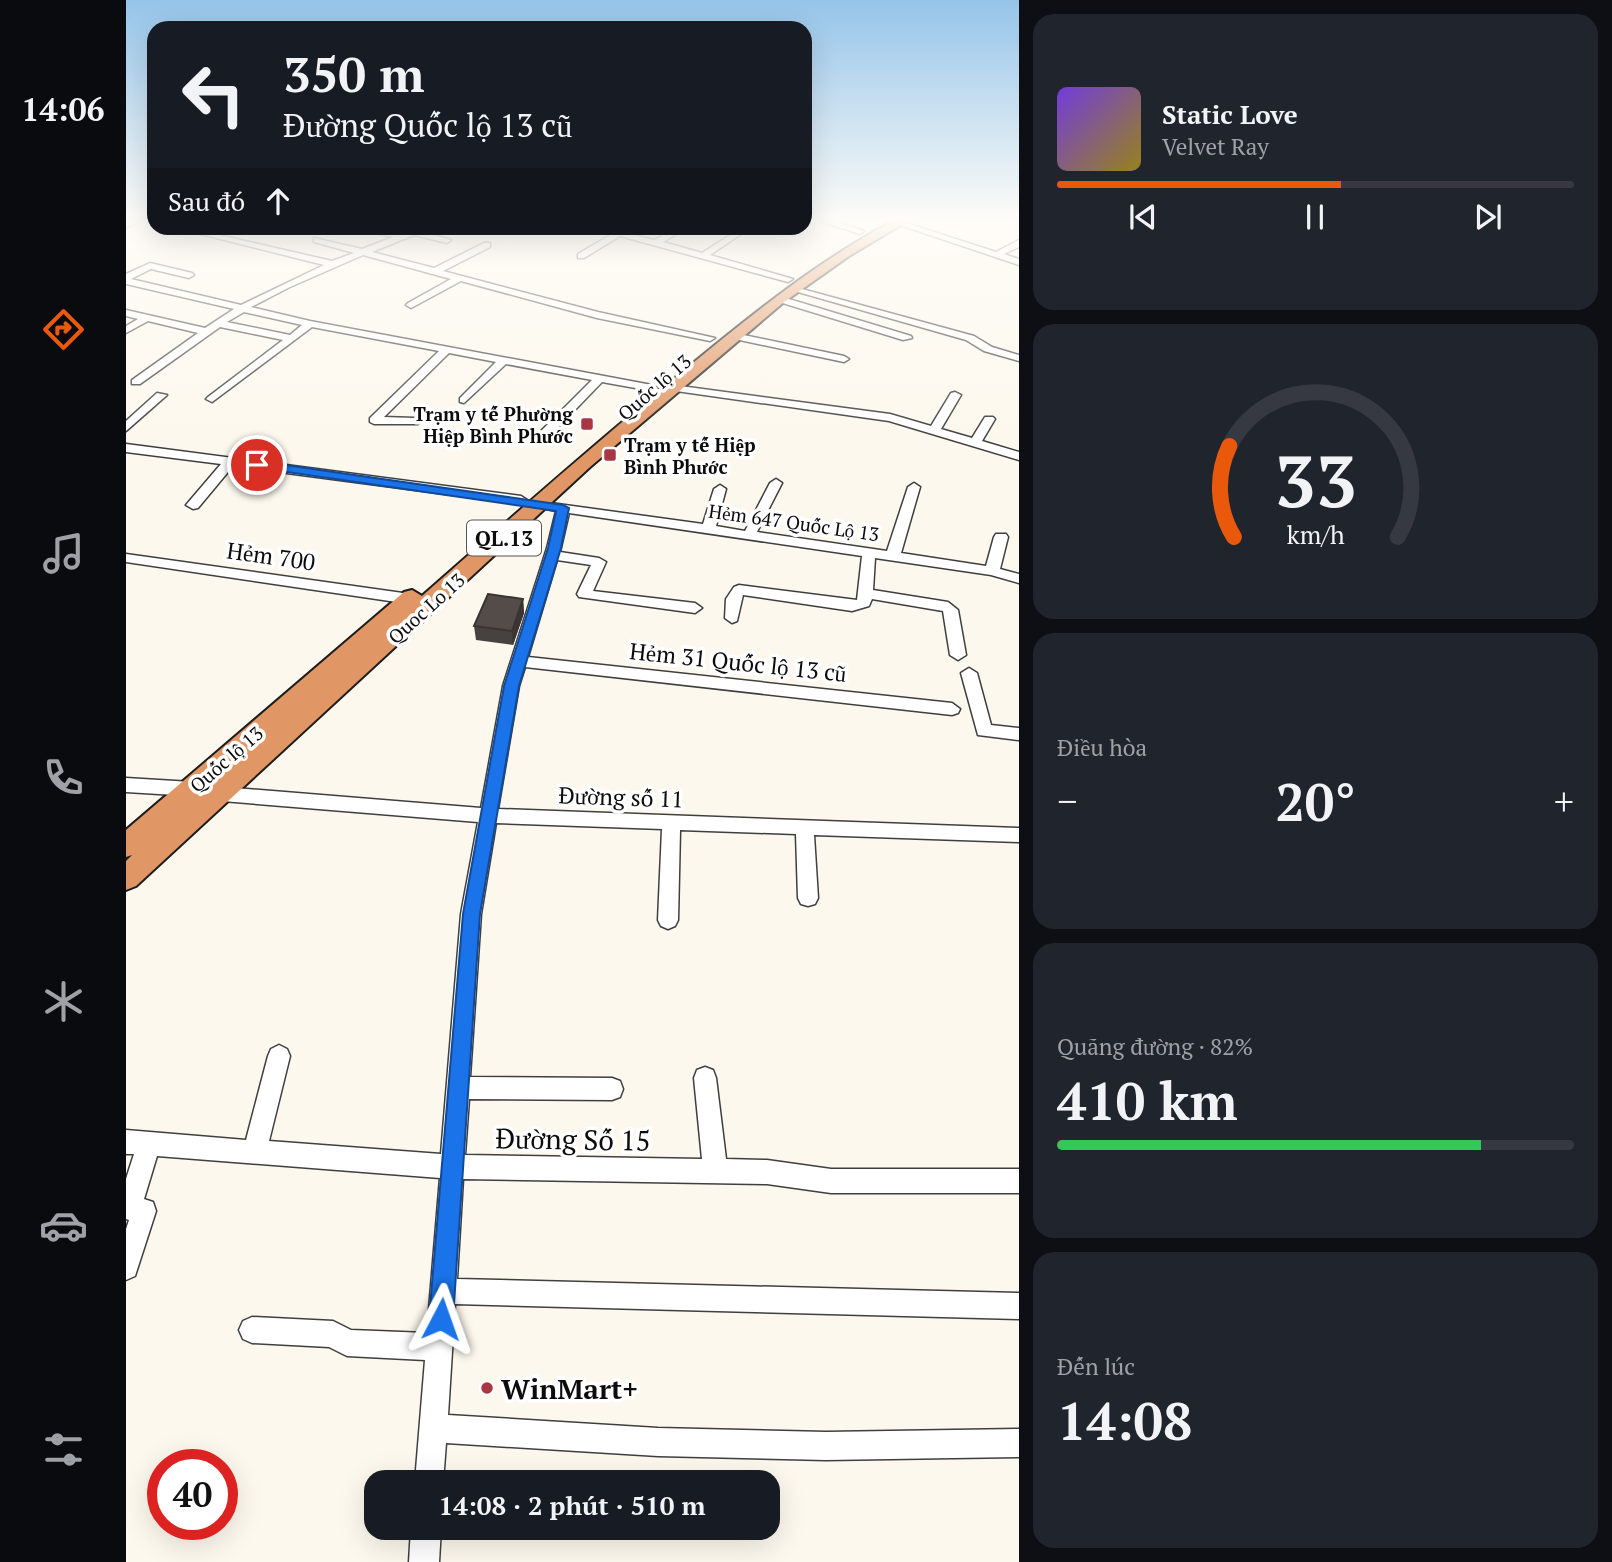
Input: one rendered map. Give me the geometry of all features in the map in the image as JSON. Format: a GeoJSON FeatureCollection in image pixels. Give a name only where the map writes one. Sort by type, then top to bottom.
{"type":"FeatureCollection","features":[{"type":"Feature","properties":{"kind":"highway","name":"Quốc lộ 13"},"geometry":{"type":"LineString","coordinates":[[663,388],[710,338],[778,295]]}},
{"type":"Feature","properties":{"kind":"highway","name":"Quoc Lo 13"},"geometry":{"type":"LineString","coordinates":[[126,878],[222,794],[531,502],[583,463],[663,388],[734,336],[780,295]]}},
{"type":"Feature","properties":{"kind":"highway","name":"Quốc lộ 13"},"geometry":{"type":"LineString","coordinates":[[126,846],[410,599],[531,502]]}},
{"type":"Feature","properties":{"kind":"street"},"geometry":{"type":"LineString","coordinates":[[182,295],[310,324],[598,380],[811,405],[890,418],[935,429],[1019,456]]}},
{"type":"Feature","properties":{"kind":"street"},"geometry":{"type":"LineString","coordinates":[[136,382],[241,309],[270,295]]}},
{"type":"Feature","properties":{"kind":"street"},"geometry":{"type":"LineString","coordinates":[[411,305],[429,295]]}},
{"type":"Feature","properties":{"kind":"street"},"geometry":{"type":"LineString","coordinates":[[523,295],[597,315],[710,338]]}},
{"type":"Feature","properties":{"kind":"street"},"geometry":{"type":"LineString","coordinates":[[801,295],[907,338]]}},
{"type":"Feature","properties":{"kind":"street"},"geometry":{"type":"LineString","coordinates":[[809,295],[970,338],[988,349],[1019,358]]}},
{"type":"Feature","properties":{"kind":"street"},"geometry":{"type":"LineString","coordinates":[[126,313],[208,332]]}},
{"type":"Feature","properties":{"kind":"street"},"geometry":{"type":"LineString","coordinates":[[126,330],[146,317]]}},
{"type":"Feature","properties":{"kind":"street"},"geometry":{"type":"LineString","coordinates":[[220,324],[291,338]]}},
{"type":"Feature","properties":{"kind":"street"},"geometry":{"type":"LineString","coordinates":[[212,398],[310,324]]}},
{"type":"Feature","properties":{"kind":"street"},"geometry":{"type":"LineString","coordinates":[[734,336],[844,359]]}},
{"type":"Feature","properties":{"kind":"street"},"geometry":{"type":"LineString","coordinates":[[415,422],[374,420],[445,351]]}},
{"type":"Feature","properties":{"kind":"street"},"geometry":{"type":"LineString","coordinates":[[464,400],[502,362]]}},
{"type":"Feature","properties":{"kind":"street"},"geometry":{"type":"LineString","coordinates":[[126,370],[149,373]]}},
{"type":"Feature","properties":{"kind":"street"},"geometry":{"type":"LineString","coordinates":[[540,439],[598,380]]}},
{"type":"Feature","properties":{"kind":"street"},"geometry":{"type":"LineString","coordinates":[[935,429],[955,395]]}},
{"type":"Feature","properties":{"kind":"street"},"geometry":{"type":"LineString","coordinates":[[126,427],[161,396]]}},
{"type":"Feature","properties":{"kind":"street"},"geometry":{"type":"LineString","coordinates":[[976,442],[989,419]]}},
{"type":"Feature","properties":{"kind":"street","name":"Hẻm 647 Quốc Lộ 13"},"geometry":{"type":"LineString","coordinates":[[126,448],[531,502],[992,571],[1019,579]]}},
{"type":"Feature","properties":{"kind":"street"},"geometry":{"type":"LineString","coordinates":[[193,505],[230,461]]}},
{"type":"Feature","properties":{"kind":"street"},"geometry":{"type":"LineString","coordinates":[[749,535],[776,483]]}},
{"type":"Feature","properties":{"kind":"street"},"geometry":{"type":"LineString","coordinates":[[893,556],[914,487]]}},
{"type":"Feature","properties":{"kind":"street"},"geometry":{"type":"LineString","coordinates":[[708,530],[720,489]]}},
{"type":"Feature","properties":{"kind":"street"},"geometry":{"type":"LineString","coordinates":[[430,1470],[471,914],[511,686],[552,555],[563,508]]}},
{"type":"Feature","properties":{"kind":"street"},"geometry":{"type":"LineString","coordinates":[[992,571],[1002,537]]}},
{"type":"Feature","properties":{"kind":"street"},"geometry":{"type":"LineString","coordinates":[[733,618],[733,598],[739,590],[852,606],[864,604],[869,552]]}},
{"type":"Feature","properties":{"kind":"street"},"geometry":{"type":"LineString","coordinates":[[552,555],[599,562],[584,594],[695,608]]}},
{"type":"Feature","properties":{"kind":"street","name":"Hẻm 700"},"geometry":{"type":"LineString","coordinates":[[126,558],[410,599]]}},
{"type":"Feature","properties":{"kind":"street"},"geometry":{"type":"LineString","coordinates":[[865,593],[948,607],[953,613],[958,655]]}},
{"type":"Feature","properties":{"kind":"street","name":"Hẻm 31 Quốc lộ 13 cũ"},"geometry":{"type":"LineString","coordinates":[[519,661],[952,709]]}},
{"type":"Feature","properties":{"kind":"street"},"geometry":{"type":"LineString","coordinates":[[969,673],[984,731],[1019,734]]}},
{"type":"Feature","properties":{"kind":"street"},"geometry":{"type":"LineString","coordinates":[[126,785],[192,789]]}},
{"type":"Feature","properties":{"kind":"street","name":"Đường số 11"},"geometry":{"type":"LineString","coordinates":[[222,794],[489,816],[1019,835]]}},
{"type":"Feature","properties":{"kind":"street"},"geometry":{"type":"LineString","coordinates":[[668,920],[671,824]]}},
{"type":"Feature","properties":{"kind":"street"},"geometry":{"type":"LineString","coordinates":[[805,829],[808,898]]}},
{"type":"Feature","properties":{"kind":"street"},"geometry":{"type":"LineString","coordinates":[[255,1151],[279,1056]]}},
{"type":"Feature","properties":{"kind":"street"},"geometry":{"type":"LineString","coordinates":[[705,1077],[715,1171]]}},
{"type":"Feature","properties":{"kind":"street"},"geometry":{"type":"LineString","coordinates":[[458,1088],[612,1088]]}},
{"type":"Feature","properties":{"kind":"street"},"geometry":{"type":"LineString","coordinates":[[126,1267],[144,1211],[129,1208],[137,1143]]}},
{"type":"Feature","properties":{"kind":"street","name":"Đường Số 15"},"geometry":{"type":"LineString","coordinates":[[137,1143],[452,1167],[767,1172],[831,1181],[1019,1181]]}},
{"type":"Feature","properties":{"kind":"street"},"geometry":{"type":"LineString","coordinates":[[443,1291],[1019,1306]]}},
{"type":"Feature","properties":{"kind":"street"},"geometry":{"type":"LineString","coordinates":[[252,1330],[333,1334],[347,1343],[439,1347]]}},
{"type":"Feature","properties":{"kind":"street"},"geometry":{"type":"LineString","coordinates":[[433,1428],[658,1442],[826,1446],[1019,1443]]}},
{"type":"Feature","properties":{"kind":"street"},"geometry":{"type":"LineString","coordinates":[[424,1562],[425,1540]]}},
{"type":"Feature","properties":{"kind":"building"},"geometry":{"type":"Polygon","coordinates":[[[488,594],[523,599],[512,631],[474,626],[488,594]]]}},
{"type":"Feature","properties":{"kind":"place","name":"Trạm y tế Phường Hiệp Bình Phước"},"geometry":{"type":"Point","coordinates":[587,424]}},
{"type":"Feature","properties":{"kind":"place","name":"Trạm y tế Hiệp Bình Phước"},"geometry":{"type":"Point","coordinates":[610,455]}},
{"type":"Feature","properties":{"kind":"place","name":"WinMart+"},"geometry":{"type":"Point","coordinates":[487,1388]}},
{"type":"Feature","properties":{"kind":"route"},"geometry":{"type":"LineString","coordinates":[[257,465],[563,508],[554,548],[511,686],[471,914],[441,1319]]}}]}
